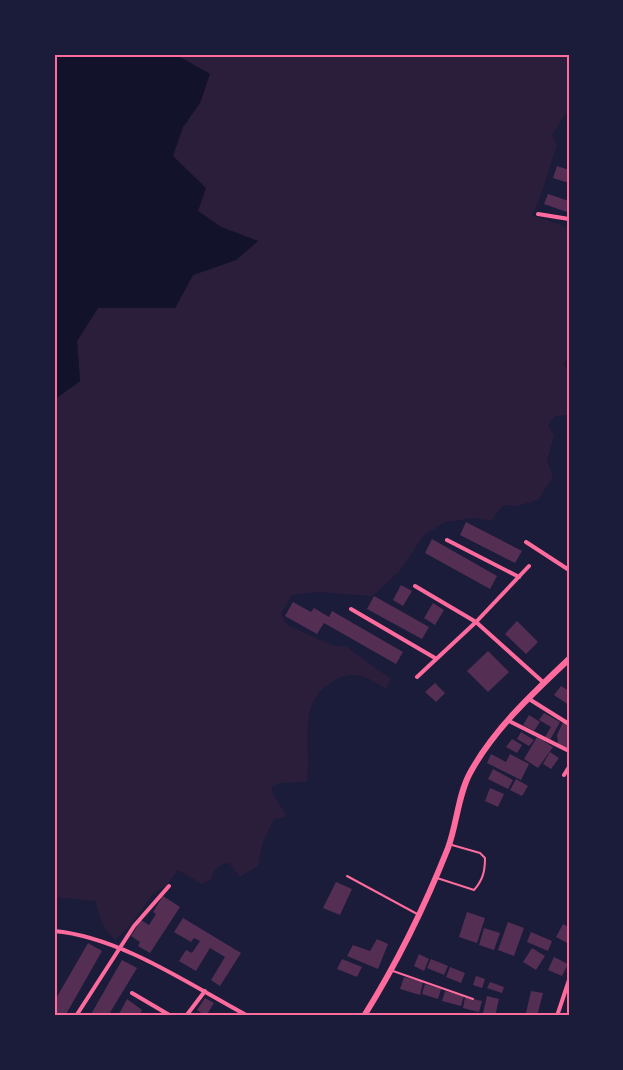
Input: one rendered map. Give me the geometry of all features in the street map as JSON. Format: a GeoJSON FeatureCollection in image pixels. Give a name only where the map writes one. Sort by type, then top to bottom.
{"type":"FeatureCollection","features":[{"type":"Feature","properties":{"kind":"main road"},"geometry":{"type":"LineString","coordinates":[[364,1016],[419,915],[436,878],[449,844],[469,776],[488,744],[569,659]]}},
{"type":"Feature","properties":{"kind":"street"},"geometry":{"type":"LineString","coordinates":[[538,214],[569,219]]}},
{"type":"Feature","properties":{"kind":"street"},"geometry":{"type":"LineString","coordinates":[[447,540],[519,577]]}},
{"type":"Feature","properties":{"kind":"street"},"geometry":{"type":"LineString","coordinates":[[526,542],[569,570]]}},
{"type":"Feature","properties":{"kind":"street"},"geometry":{"type":"LineString","coordinates":[[417,677],[476,622],[529,566]]}},
{"type":"Feature","properties":{"kind":"street"},"geometry":{"type":"LineString","coordinates":[[415,586],[476,622],[544,683]]}},
{"type":"Feature","properties":{"kind":"street"},"geometry":{"type":"LineString","coordinates":[[351,609],[435,658]]}},
{"type":"Feature","properties":{"kind":"street"},"geometry":{"type":"LineString","coordinates":[[529,699],[569,724]]}},
{"type":"Feature","properties":{"kind":"street"},"geometry":{"type":"LineString","coordinates":[[508,721],[569,751]]}},
{"type":"Feature","properties":{"kind":"street"},"geometry":{"type":"LineString","coordinates":[[564,775],[569,767]]}},
{"type":"Feature","properties":{"kind":"street"},"geometry":{"type":"LineString","coordinates":[[76,1016],[134,926],[169,886]]}},
{"type":"Feature","properties":{"kind":"street"},"geometry":{"type":"LineString","coordinates":[[54,931],[77,933],[169,972],[248,1016]]}},
{"type":"Feature","properties":{"kind":"street"},"geometry":{"type":"LineString","coordinates":[[557,1016],[569,980]]}},
{"type":"Feature","properties":{"kind":"street"},"geometry":{"type":"LineString","coordinates":[[186,1016],[205,992]]}},
{"type":"Feature","properties":{"kind":"street"},"geometry":{"type":"LineString","coordinates":[[132,993],[171,1016]]}},
{"type":"Feature","properties":{"kind":"lane"},"geometry":{"type":"LineString","coordinates":[[436,878],[474,890],[480,883],[485,870],[485,858],[480,853],[449,844]]}},
{"type":"Feature","properties":{"kind":"lane"},"geometry":{"type":"LineString","coordinates":[[346,876],[419,915]]}},
{"type":"Feature","properties":{"kind":"lane"},"geometry":{"type":"LineString","coordinates":[[390,970],[473,999]]}},
{"type":"Feature","properties":{"kind":"shaded area"},"geometry":{"type":"Polygon","coordinates":[[[54,54],[175,54],[210,74],[200,103],[183,127],[173,156],[206,188],[198,211],[221,227],[258,241],[236,260],[193,275],[175,308],[98,308],[77,341],[80,381],[54,400],[54,54]]]}},
{"type":"Feature","properties":{"kind":"shaded area"},"geometry":{"type":"Polygon","coordinates":[[[175,54],[569,54],[569,109],[552,135],[557,146],[532,215],[569,228],[569,357],[564,363],[569,374],[569,415],[555,416],[548,425],[554,436],[547,461],[553,477],[538,500],[517,506],[503,505],[491,521],[474,518],[445,522],[423,536],[399,572],[372,596],[318,592],[292,595],[281,614],[287,625],[332,645],[347,647],[391,679],[386,689],[368,678],[349,675],[335,680],[314,700],[308,725],[307,782],[280,783],[272,786],[273,795],[286,814],[284,818],[274,819],[263,842],[258,866],[240,877],[229,863],[222,865],[215,870],[211,880],[202,884],[178,870],[166,886],[152,895],[130,926],[115,940],[102,922],[96,901],[54,897],[54,400],[80,381],[77,341],[98,308],[175,308],[193,275],[236,260],[257,241],[221,227],[197,211],[187,171],[172,156],[183,127],[200,103],[175,54]]]}},
{"type":"Feature","properties":{"kind":"building"},"geometry":{"type":"Polygon","coordinates":[[[557,166],[569,170],[569,183],[553,178],[557,166]]]}},
{"type":"Feature","properties":{"kind":"building"},"geometry":{"type":"Polygon","coordinates":[[[548,194],[569,201],[567,212],[544,204],[548,194]]]}},
{"type":"Feature","properties":{"kind":"building"},"geometry":{"type":"Polygon","coordinates":[[[466,522],[522,551],[515,563],[460,535],[466,522]]]}},
{"type":"Feature","properties":{"kind":"building"},"geometry":{"type":"Polygon","coordinates":[[[432,539],[497,576],[490,589],[425,553],[432,539]]]}},
{"type":"Feature","properties":{"kind":"building"},"geometry":{"type":"Polygon","coordinates":[[[401,585],[412,591],[403,606],[393,600],[401,585]]]}},
{"type":"Feature","properties":{"kind":"building"},"geometry":{"type":"Polygon","coordinates":[[[374,596],[429,627],[422,639],[367,609],[374,596]]]}},
{"type":"Feature","properties":{"kind":"building"},"geometry":{"type":"Polygon","coordinates":[[[293,602],[311,612],[314,608],[329,617],[332,611],[403,652],[396,664],[324,623],[317,634],[285,616],[293,602]]]}},
{"type":"Feature","properties":{"kind":"building"},"geometry":{"type":"Polygon","coordinates":[[[433,603],[444,610],[435,625],[424,618],[433,603]]]}},
{"type":"Feature","properties":{"kind":"building"},"geometry":{"type":"Polygon","coordinates":[[[517,621],[538,642],[526,654],[505,634],[517,621]]]}},
{"type":"Feature","properties":{"kind":"building"},"geometry":{"type":"Polygon","coordinates":[[[488,651],[509,672],[488,692],[467,671],[488,651]]]}},
{"type":"Feature","properties":{"kind":"building"},"geometry":{"type":"Polygon","coordinates":[[[435,683],[445,693],[436,702],[425,692],[435,683]]]}},
{"type":"Feature","properties":{"kind":"building"},"geometry":{"type":"Polygon","coordinates":[[[561,686],[569,691],[569,705],[554,695],[561,686]]]}},
{"type":"Feature","properties":{"kind":"building"},"geometry":{"type":"Polygon","coordinates":[[[544,713],[560,722],[550,740],[545,737],[551,727],[539,720],[544,713]]]}},
{"type":"Feature","properties":{"kind":"building"},"geometry":{"type":"Polygon","coordinates":[[[529,715],[540,722],[534,731],[523,725],[529,715]]]}},
{"type":"Feature","properties":{"kind":"building"},"geometry":{"type":"Polygon","coordinates":[[[563,722],[569,726],[569,750],[558,744],[557,735],[563,722]]]}},
{"type":"Feature","properties":{"kind":"building"},"geometry":{"type":"Polygon","coordinates":[[[521,732],[534,740],[529,746],[517,739],[521,732]]]}},
{"type":"Feature","properties":{"kind":"building"},"geometry":{"type":"Polygon","coordinates":[[[537,737],[553,747],[538,768],[524,759],[537,737]]]}},
{"type":"Feature","properties":{"kind":"building"},"geometry":{"type":"Polygon","coordinates":[[[512,739],[522,745],[517,753],[506,747],[512,739]]]}},
{"type":"Feature","properties":{"kind":"building"},"geometry":{"type":"Polygon","coordinates":[[[550,752],[559,758],[551,769],[543,764],[550,752]]]}},
{"type":"Feature","properties":{"kind":"building"},"geometry":{"type":"Polygon","coordinates":[[[491,754],[506,762],[510,754],[529,764],[521,780],[487,763],[491,754]]]}},
{"type":"Feature","properties":{"kind":"building"},"geometry":{"type":"Polygon","coordinates":[[[493,769],[513,780],[508,789],[488,779],[493,769]]]}},
{"type":"Feature","properties":{"kind":"building"},"geometry":{"type":"Polygon","coordinates":[[[516,779],[528,786],[522,796],[510,790],[516,779]]]}},
{"type":"Feature","properties":{"kind":"building"},"geometry":{"type":"Polygon","coordinates":[[[490,788],[504,794],[498,807],[485,801],[490,788]]]}},
{"type":"Feature","properties":{"kind":"building"},"geometry":{"type":"Polygon","coordinates":[[[336,882],[352,889],[340,915],[323,908],[336,882]]]}},
{"type":"Feature","properties":{"kind":"building"},"geometry":{"type":"Polygon","coordinates":[[[163,896],[180,907],[150,953],[138,946],[140,942],[131,936],[141,920],[149,925],[156,914],[153,912],[163,896]]]}},
{"type":"Feature","properties":{"kind":"building"},"geometry":{"type":"Polygon","coordinates":[[[467,912],[485,918],[477,943],[459,937],[467,912]]]}},
{"type":"Feature","properties":{"kind":"building"},"geometry":{"type":"Polygon","coordinates":[[[183,918],[241,953],[220,986],[211,980],[225,957],[210,948],[196,971],[179,961],[186,950],[192,953],[200,941],[194,938],[191,942],[174,932],[183,918]]]}},
{"type":"Feature","properties":{"kind":"building"},"geometry":{"type":"Polygon","coordinates":[[[508,922],[524,928],[514,956],[498,950],[508,922]]]}},
{"type":"Feature","properties":{"kind":"building"},"geometry":{"type":"Polygon","coordinates":[[[563,924],[569,927],[569,944],[556,937],[563,924]]]}},
{"type":"Feature","properties":{"kind":"building"},"geometry":{"type":"Polygon","coordinates":[[[484,928],[500,933],[494,950],[479,945],[484,928]]]}},
{"type":"Feature","properties":{"kind":"building"},"geometry":{"type":"Polygon","coordinates":[[[531,932],[552,941],[548,951],[527,942],[531,932]]]}},
{"type":"Feature","properties":{"kind":"building"},"geometry":{"type":"Polygon","coordinates":[[[377,939],[388,944],[378,969],[347,956],[353,945],[370,951],[377,939]]]}},
{"type":"Feature","properties":{"kind":"building"},"geometry":{"type":"Polygon","coordinates":[[[88,943],[102,951],[65,1016],[54,1016],[54,1002],[88,943]]]}},
{"type":"Feature","properties":{"kind":"building"},"geometry":{"type":"Polygon","coordinates":[[[532,948],[545,956],[536,970],[523,962],[532,948]]]}},
{"type":"Feature","properties":{"kind":"building"},"geometry":{"type":"Polygon","coordinates":[[[419,954],[429,959],[424,971],[414,966],[419,954]]]}},
{"type":"Feature","properties":{"kind":"building"},"geometry":{"type":"Polygon","coordinates":[[[554,957],[568,964],[562,976],[548,970],[554,957]]]}},
{"type":"Feature","properties":{"kind":"building"},"geometry":{"type":"Polygon","coordinates":[[[342,959],[362,967],[357,977],[337,969],[342,959]]]}},
{"type":"Feature","properties":{"kind":"building"},"geometry":{"type":"Polygon","coordinates":[[[431,959],[448,966],[444,975],[427,968],[431,959]]]}},
{"type":"Feature","properties":{"kind":"building"},"geometry":{"type":"Polygon","coordinates":[[[122,960],[137,968],[109,1016],[90,1016],[122,960]]]}},
{"type":"Feature","properties":{"kind":"building"},"geometry":{"type":"Polygon","coordinates":[[[450,967],[465,973],[461,983],[446,977],[450,967]]]}},
{"type":"Feature","properties":{"kind":"building"},"geometry":{"type":"Polygon","coordinates":[[[476,976],[485,979],[482,988],[473,985],[476,976]]]}},
{"type":"Feature","properties":{"kind":"building"},"geometry":{"type":"Polygon","coordinates":[[[404,977],[423,982],[420,995],[400,989],[404,977]]]}},
{"type":"Feature","properties":{"kind":"building"},"geometry":{"type":"Polygon","coordinates":[[[490,982],[504,987],[502,993],[487,988],[490,982]]]}},
{"type":"Feature","properties":{"kind":"building"},"geometry":{"type":"Polygon","coordinates":[[[425,984],[441,989],[438,999],[422,994],[425,984]]]}},
{"type":"Feature","properties":{"kind":"building"},"geometry":{"type":"Polygon","coordinates":[[[445,991],[464,996],[461,1006],[442,1001],[445,991]]]}},
{"type":"Feature","properties":{"kind":"building"},"geometry":{"type":"Polygon","coordinates":[[[531,991],[543,993],[537,1016],[526,1013],[531,991]]]}},
{"type":"Feature","properties":{"kind":"building"},"geometry":{"type":"Polygon","coordinates":[[[487,996],[499,999],[495,1016],[483,1013],[487,996]]]}},
{"type":"Feature","properties":{"kind":"building"},"geometry":{"type":"Polygon","coordinates":[[[465,997],[482,1001],[479,1012],[463,1008],[465,997]]]}},
{"type":"Feature","properties":{"kind":"building"},"geometry":{"type":"Polygon","coordinates":[[[205,998],[214,1003],[206,1016],[197,1010],[205,998]]]}},
{"type":"Feature","properties":{"kind":"building"},"geometry":{"type":"Polygon","coordinates":[[[127,999],[142,1010],[139,1016],[119,1014],[127,999]]]}}]}
